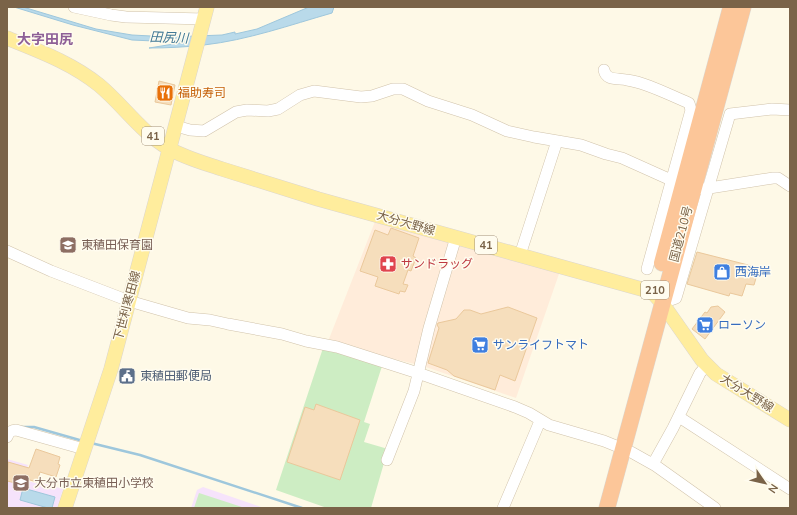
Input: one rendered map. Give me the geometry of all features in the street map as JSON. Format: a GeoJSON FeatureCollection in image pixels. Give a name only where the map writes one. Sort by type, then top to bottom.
{"type":"FeatureCollection","features":[{"type":"Feature","properties":{"kind":"highway","name":"国道210号"},"geometry":{"type":"LineString","coordinates":[[595,508],[618,446],[689,185],[719,73],[731,7]]}},
{"type":"Feature","properties":{"kind":"highway","name":"国道210号"},"geometry":{"type":"LineString","coordinates":[[719,73],[743,7]]}},
{"type":"Feature","properties":{"kind":"highway","name":"国道210号"},"geometry":{"type":"LineString","coordinates":[[607,508],[618,446]]}},
{"type":"Feature","properties":{"kind":"main road","name":"下世利寒田線"},"geometry":{"type":"LineString","coordinates":[[64,508],[111,369],[204,18]]}},
{"type":"Feature","properties":{"kind":"main road","name":"大分大野線"},"geometry":{"type":"LineString","coordinates":[[7,38],[66,63],[91,79],[153,137],[169,149],[189,158],[276,186],[645,290],[658,299],[707,365],[722,379],[790,420]]}},
{"type":"Feature","properties":{"kind":"street"},"geometry":{"type":"LineString","coordinates":[[74,7],[111,15],[143,18],[204,18]]}},
{"type":"Feature","properties":{"kind":"street"},"geometry":{"type":"LineString","coordinates":[[143,18],[147,7]]}},
{"type":"Feature","properties":{"kind":"street"},"geometry":{"type":"LineString","coordinates":[[604,70],[604,74],[607,77],[626,79],[641,83],[688,103],[691,110],[689,185],[676,298],[658,299]]}},
{"type":"Feature","properties":{"kind":"street"},"geometry":{"type":"LineString","coordinates":[[176,126],[190,130],[204,131],[236,112],[247,110],[268,111],[278,109],[300,95],[309,92],[318,91],[361,97],[398,88],[410,91],[433,103],[472,115],[507,131],[581,146],[626,159],[689,185],[778,178],[790,186]]}},
{"type":"Feature","properties":{"kind":"street"},"geometry":{"type":"LineString","coordinates":[[647,269],[689,185],[730,114],[772,109],[790,110]]}},
{"type":"Feature","properties":{"kind":"street"},"geometry":{"type":"LineString","coordinates":[[520,255],[557,141]]}},
{"type":"Feature","properties":{"kind":"street"},"geometry":{"type":"LineString","coordinates":[[387,460],[414,391],[435,307],[456,237]]}},
{"type":"Feature","properties":{"kind":"street"},"geometry":{"type":"LineString","coordinates":[[7,251],[50,271],[129,301],[188,318],[210,320],[329,345],[418,373],[515,407],[529,413],[540,421],[553,427],[579,433],[618,446],[653,464],[715,508]]}},
{"type":"Feature","properties":{"kind":"street"},"geometry":{"type":"LineString","coordinates":[[653,464],[700,373],[707,365]]}},
{"type":"Feature","properties":{"kind":"street"},"geometry":{"type":"LineString","coordinates":[[678,417],[790,489]]}},
{"type":"Feature","properties":{"kind":"street"},"geometry":{"type":"LineString","coordinates":[[502,508],[540,421]]}},
{"type":"Feature","properties":{"kind":"street"},"geometry":{"type":"LineString","coordinates":[[7,437],[13,430],[16,430],[84,449]]}},
{"type":"Feature","properties":{"kind":"shaded area"},"geometry":{"type":"Polygon","coordinates":[[[376,219],[560,271],[516,398],[423,366],[382,356],[329,339],[376,219]]]}},
{"type":"Feature","properties":{"kind":"shaded area","name":"大分市立東稙田小学校"},"geometry":{"type":"Polygon","coordinates":[[[7,459],[28,465],[24,480],[39,484],[39,482],[63,489],[57,508],[7,508],[7,459]]]}},
{"type":"Feature","properties":{"kind":"shaded area"},"geometry":{"type":"Polygon","coordinates":[[[203,487],[264,508],[191,508],[197,490],[203,487]]]}},
{"type":"Feature","properties":{"kind":"green space"},"geometry":{"type":"Polygon","coordinates":[[[324,345],[383,363],[364,422],[370,424],[364,442],[388,449],[371,508],[327,508],[276,490],[324,345]]]}},
{"type":"Feature","properties":{"kind":"green space"},"geometry":{"type":"Polygon","coordinates":[[[199,493],[245,508],[194,508],[199,493]]]}},
{"type":"Feature","properties":{"kind":"water","name":"田尻川"},"geometry":{"type":"Polygon","coordinates":[[[14,7],[23,7],[96,29],[132,35],[170,37],[222,35],[235,32],[235,34],[257,29],[309,7],[334,7],[332,13],[237,40],[197,46],[149,48],[186,42],[174,40],[132,40],[73,25],[14,7]]]}},
{"type":"Feature","properties":{"kind":"water"},"geometry":{"type":"Polygon","coordinates":[[[23,488],[55,497],[52,508],[20,500],[23,488]]]}},
{"type":"Feature","properties":{"kind":"building","name":"福助寿司"},"geometry":{"type":"Polygon","coordinates":[[[159,81],[175,85],[171,105],[155,102],[159,81]]]}},
{"type":"Feature","properties":{"kind":"building","name":"サンドラッグ"},"geometry":{"type":"Polygon","coordinates":[[[391,228],[419,238],[413,256],[416,258],[411,271],[408,270],[403,284],[408,285],[405,292],[400,291],[399,294],[375,286],[378,277],[360,271],[375,230],[388,235],[391,228]]]}},
{"type":"Feature","properties":{"kind":"building","name":"西海岸"},"geometry":{"type":"Polygon","coordinates":[[[697,252],[756,267],[753,277],[756,278],[754,285],[746,284],[742,296],[730,293],[729,296],[687,284],[697,252]]]}},
{"type":"Feature","properties":{"kind":"building","name":"ローソン"},"geometry":{"type":"Polygon","coordinates":[[[718,306],[725,312],[705,339],[692,329],[705,312],[707,313],[711,307],[718,306]]]}},
{"type":"Feature","properties":{"kind":"building","name":"サンライフトマト"},"geometry":{"type":"Polygon","coordinates":[[[508,307],[537,318],[515,381],[500,375],[495,390],[454,376],[447,370],[428,363],[439,328],[437,325],[438,323],[456,319],[464,310],[470,310],[481,314],[508,307]]]}},
{"type":"Feature","properties":{"kind":"building"},"geometry":{"type":"Polygon","coordinates":[[[316,404],[360,420],[340,480],[287,462],[305,407],[314,410],[316,404]]]}},
{"type":"Feature","properties":{"kind":"building"},"geometry":{"type":"Polygon","coordinates":[[[36,449],[60,457],[58,464],[60,465],[56,477],[40,472],[37,482],[23,478],[21,478],[20,484],[7,481],[8,462],[29,468],[36,449]]]}},
{"type":"Feature","properties":{"kind":"waterway"},"geometry":{"type":"LineString","coordinates":[[22,427],[34,427],[83,441]]}},
{"type":"Feature","properties":{"kind":"waterway"},"geometry":{"type":"LineString","coordinates":[[91,443],[140,455],[302,508]]}},
{"type":"Feature","properties":{"kind":"place","name":"福助寿司"},"geometry":{"type":"Point","coordinates":[165,93]}},
{"type":"Feature","properties":{"kind":"place","name":"東稙田保育園"},"geometry":{"type":"Point","coordinates":[68,245]}},
{"type":"Feature","properties":{"kind":"place","name":"サンドラッグ"},"geometry":{"type":"Point","coordinates":[388,264]}},
{"type":"Feature","properties":{"kind":"place","name":"西海岸"},"geometry":{"type":"Point","coordinates":[722,272]}},
{"type":"Feature","properties":{"kind":"place","name":"ローソン"},"geometry":{"type":"Point","coordinates":[705,325]}},
{"type":"Feature","properties":{"kind":"place","name":"サンライフトマト"},"geometry":{"type":"Point","coordinates":[480,345]}},
{"type":"Feature","properties":{"kind":"place","name":"東稙田郵便局"},"geometry":{"type":"Point","coordinates":[127,376]}},
{"type":"Feature","properties":{"kind":"place","name":"大分市立東稙田小学校"},"geometry":{"type":"Point","coordinates":[21,483]}},
{"type":"Feature","properties":{"kind":"district","name":"大字田尻"},"geometry":{"type":"Point","coordinates":[45,39]}}]}
